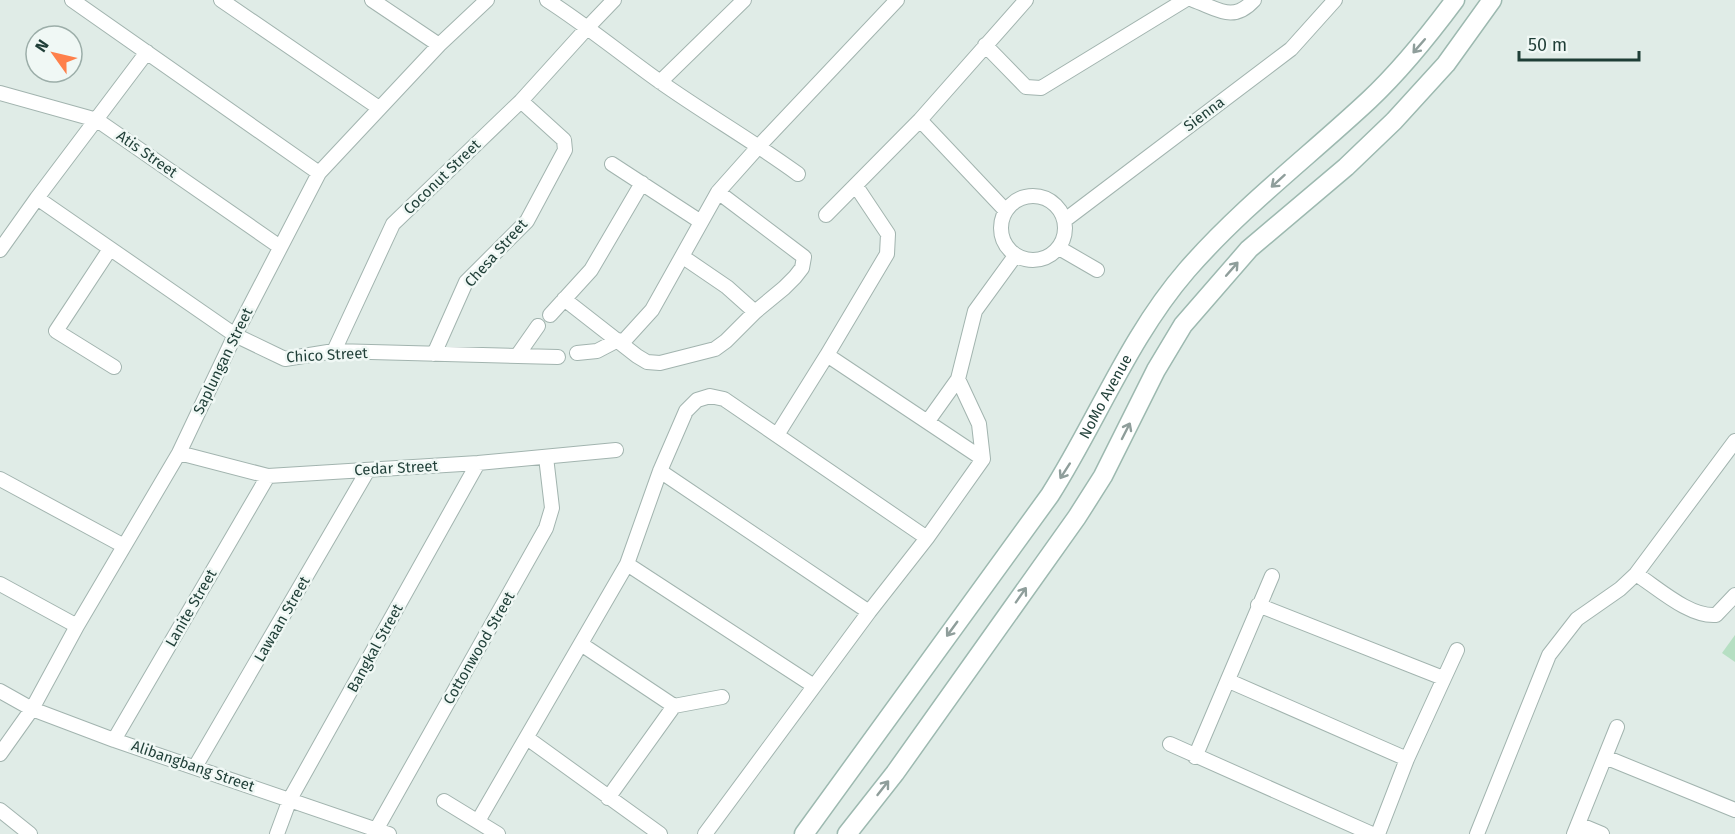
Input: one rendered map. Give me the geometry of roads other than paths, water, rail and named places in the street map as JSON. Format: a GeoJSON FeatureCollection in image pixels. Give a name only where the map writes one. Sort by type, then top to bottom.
{"type":"FeatureCollection","features":[{"type":"Feature","properties":{"kind":"main road","name":"NoMo Avenue"},"geometry":{"type":"LineString","coordinates":[[804,834],[1050,495],[1073,459],[1123,362],[1157,307],[1187,270],[1229,225],[1370,99],[1422,45],[1455,0]]}},
{"type":"Feature","properties":{"kind":"main road"},"geometry":{"type":"LineString","coordinates":[[847,834],[895,773],[1077,516],[1103,476],[1156,370],[1183,325],[1250,249],[1346,167],[1394,121],[1446,64],[1492,0]]}},
{"type":"Feature","properties":{"kind":"main road"},"geometry":{"type":"LineString","coordinates":[[1157,307],[1183,325]]}},
{"type":"Feature","properties":{"kind":"street"},"geometry":{"type":"LineString","coordinates":[[72,0],[319,173]]}},
{"type":"Feature","properties":{"kind":"street"},"geometry":{"type":"LineString","coordinates":[[221,0],[379,108]]}},
{"type":"Feature","properties":{"kind":"street"},"geometry":{"type":"LineString","coordinates":[[372,0],[440,45]]}},
{"type":"Feature","properties":{"kind":"street","name":"Saplungan Street"},"geometry":{"type":"LineString","coordinates":[[0,754],[32,709],[77,626],[179,453],[319,173],[440,45],[487,0]]}},
{"type":"Feature","properties":{"kind":"street"},"geometry":{"type":"LineString","coordinates":[[547,0],[588,27],[660,82],[798,174]]}},
{"type":"Feature","properties":{"kind":"street","name":"Coconut Street"},"geometry":{"type":"LineString","coordinates":[[334,351],[393,224],[521,101],[614,0]]}},
{"type":"Feature","properties":{"kind":"street"},"geometry":{"type":"LineString","coordinates":[[660,82],[744,0]]}},
{"type":"Feature","properties":{"kind":"street"},"geometry":{"type":"LineString","coordinates":[[577,352],[597,351],[620,342],[652,310],[718,192],[897,0]]}},
{"type":"Feature","properties":{"kind":"street"},"geometry":{"type":"LineString","coordinates":[[825,215],[920,120],[1026,0]]}},
{"type":"Feature","properties":{"kind":"street"},"geometry":{"type":"LineString","coordinates":[[985,45],[1026,87],[1041,88],[1185,0]]}},
{"type":"Feature","properties":{"kind":"street"},"geometry":{"type":"LineString","coordinates":[[1193,0],[1220,10],[1237,13],[1245,10],[1254,0]]}},
{"type":"Feature","properties":{"kind":"street","name":"Sienna"},"geometry":{"type":"LineString","coordinates":[[1065,220],[1291,49],[1335,0]]}},
{"type":"Feature","properties":{"kind":"street"},"geometry":{"type":"LineString","coordinates":[[0,250],[147,52]]}},
{"type":"Feature","properties":{"kind":"street","name":"Atis Street"},"geometry":{"type":"LineString","coordinates":[[0,93],[97,120],[280,247]]}},
{"type":"Feature","properties":{"kind":"street","name":"Chesa Street"},"geometry":{"type":"LineString","coordinates":[[434,354],[466,282],[527,221],[565,150],[564,140],[521,101]]}},
{"type":"Feature","properties":{"kind":"street"},"geometry":{"type":"LineString","coordinates":[[920,120],[1006,211]]}},
{"type":"Feature","properties":{"kind":"street"},"geometry":{"type":"LineString","coordinates":[[612,164],[701,222]]}},
{"type":"Feature","properties":{"kind":"street"},"geometry":{"type":"LineString","coordinates":[[550,315],[591,270],[642,183]]}},
{"type":"Feature","properties":{"kind":"street"},"geometry":{"type":"LineString","coordinates":[[777,435],[887,254],[888,234],[856,186]]}},
{"type":"Feature","properties":{"kind":"street"},"geometry":{"type":"LineString","coordinates":[[564,299],[602,331],[647,362],[660,363],[715,349],[795,277],[802,268],[804,257],[718,192]]}},
{"type":"Feature","properties":{"kind":"street"},"geometry":{"type":"LineString","coordinates":[[1044,197],[1053,202],[1065,220],[1066,230],[1059,248],[1043,259],[1024,260],[1016,256],[1003,240],[1002,221],[1006,211],[1022,198],[1044,197]]}},
{"type":"Feature","properties":{"kind":"street","name":"Chico Street"},"geometry":{"type":"LineString","coordinates":[[37,198],[236,335],[285,359],[334,351],[558,357]]}},
{"type":"Feature","properties":{"kind":"street"},"geometry":{"type":"LineString","coordinates":[[1059,248],[1097,270]]}},
{"type":"Feature","properties":{"kind":"street"},"geometry":{"type":"LineString","coordinates":[[110,249],[56,331],[114,367]]}},
{"type":"Feature","properties":{"kind":"street"},"geometry":{"type":"LineString","coordinates":[[928,421],[958,379],[975,311],[1016,256]]}},
{"type":"Feature","properties":{"kind":"street"},"geometry":{"type":"LineString","coordinates":[[683,257],[727,287],[755,312]]}},
{"type":"Feature","properties":{"kind":"street"},"geometry":{"type":"LineString","coordinates":[[517,356],[538,326]]}},
{"type":"Feature","properties":{"kind":"street"},"geometry":{"type":"LineString","coordinates":[[827,355],[983,459]]}},
{"type":"Feature","properties":{"kind":"street"},"geometry":{"type":"LineString","coordinates":[[705,834],[869,612],[927,538],[983,459],[979,424],[958,379]]}},
{"type":"Feature","properties":{"kind":"street"},"geometry":{"type":"LineString","coordinates":[[478,821],[627,564],[660,471],[686,411],[697,400],[710,396],[724,399],[927,538]]}},
{"type":"Feature","properties":{"kind":"street"},"geometry":{"type":"LineString","coordinates":[[1478,834],[1549,655],[1577,619],[1620,589],[1636,574],[1735,441]]}},
{"type":"Feature","properties":{"kind":"street","name":"Cedar Street"},"geometry":{"type":"LineString","coordinates":[[179,453],[268,476],[478,463],[616,450]]}},
{"type":"Feature","properties":{"kind":"street","name":"Cottonwood Street"},"geometry":{"type":"LineString","coordinates":[[382,832],[546,528],[552,508],[546,457]]}},
{"type":"Feature","properties":{"kind":"street","name":"Bangkal Street"},"geometry":{"type":"LineString","coordinates":[[277,834],[290,799],[478,463]]}},
{"type":"Feature","properties":{"kind":"street","name":"Lawaan Street"},"geometry":{"type":"LineString","coordinates":[[195,767],[368,470]]}},
{"type":"Feature","properties":{"kind":"street"},"geometry":{"type":"LineString","coordinates":[[660,471],[869,612]]}},
{"type":"Feature","properties":{"kind":"street","name":"Lanite Street"},"geometry":{"type":"LineString","coordinates":[[114,740],[268,476]]}},
{"type":"Feature","properties":{"kind":"street"},"geometry":{"type":"LineString","coordinates":[[0,479],[124,546]]}},
{"type":"Feature","properties":{"kind":"street"},"geometry":{"type":"LineString","coordinates":[[627,564],[814,686]]}},
{"type":"Feature","properties":{"kind":"street"},"geometry":{"type":"LineString","coordinates":[[1636,574],[1690,610],[1704,616],[1716,615],[1735,595]]}},
{"type":"Feature","properties":{"kind":"street"},"geometry":{"type":"LineString","coordinates":[[1195,757],[1272,576]]}},
{"type":"Feature","properties":{"kind":"street"},"geometry":{"type":"LineString","coordinates":[[0,584],[77,626]]}},
{"type":"Feature","properties":{"kind":"street"},"geometry":{"type":"LineString","coordinates":[[1258,605],[1443,678]]}},
{"type":"Feature","properties":{"kind":"street"},"geometry":{"type":"LineString","coordinates":[[581,644],[674,706]]}},
{"type":"Feature","properties":{"kind":"street"},"geometry":{"type":"LineString","coordinates":[[1378,834],[1407,759],[1457,650]]}},
{"type":"Feature","properties":{"kind":"street"},"geometry":{"type":"LineString","coordinates":[[1228,681],[1407,759]]}},
{"type":"Feature","properties":{"kind":"street","name":"Alibangbang Street"},"geometry":{"type":"LineString","coordinates":[[0,691],[32,709],[114,740],[382,832]]}},
{"type":"Feature","properties":{"kind":"street"},"geometry":{"type":"LineString","coordinates":[[608,798],[674,706],[722,697]]}},
{"type":"Feature","properties":{"kind":"street"},"geometry":{"type":"LineString","coordinates":[[1602,834],[1576,829],[1617,727]]}},
{"type":"Feature","properties":{"kind":"street"},"geometry":{"type":"LineString","coordinates":[[527,738],[660,834]]}},
{"type":"Feature","properties":{"kind":"street"},"geometry":{"type":"LineString","coordinates":[[1170,744],[1372,834]]}},
{"type":"Feature","properties":{"kind":"street"},"geometry":{"type":"LineString","coordinates":[[1605,757],[1735,810]]}},
{"type":"Feature","properties":{"kind":"street"},"geometry":{"type":"LineString","coordinates":[[444,801],[498,834]]}},
{"type":"Feature","properties":{"kind":"street"},"geometry":{"type":"LineString","coordinates":[[0,810],[30,834]]}}]}
